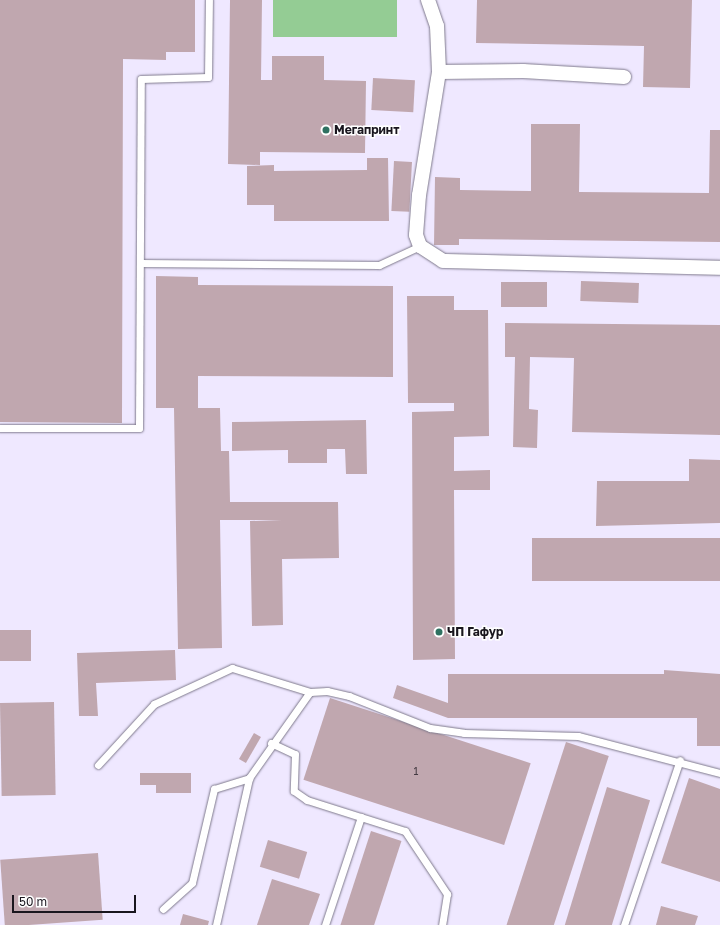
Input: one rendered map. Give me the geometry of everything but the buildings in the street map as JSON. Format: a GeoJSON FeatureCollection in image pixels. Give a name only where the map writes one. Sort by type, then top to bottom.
{"type":"FeatureCollection","features":[{"type":"Feature","properties":{"kind":"street"},"geometry":{"type":"LineString","coordinates":[[428,0],[437,26],[439,72],[418,196],[416,235],[420,246],[443,261],[720,268]]}},
{"type":"Feature","properties":{"kind":"street"},"geometry":{"type":"LineString","coordinates":[[439,72],[523,71],[624,76]]}},
{"type":"Feature","properties":{"kind":"lane"},"geometry":{"type":"LineString","coordinates":[[0,428],[139,428],[141,79],[208,77],[209,0]]}},
{"type":"Feature","properties":{"kind":"lane"},"geometry":{"type":"LineString","coordinates":[[140,263],[379,265],[420,246]]}},
{"type":"Feature","properties":{"kind":"lane"},"geometry":{"type":"LineString","coordinates":[[98,764],[154,704],[232,668],[310,692],[327,691],[349,696],[430,728],[464,733],[578,736],[680,760],[720,773]]}},
{"type":"Feature","properties":{"kind":"lane"},"geometry":{"type":"LineString","coordinates":[[216,925],[249,778],[271,743],[310,692]]}},
{"type":"Feature","properties":{"kind":"lane"},"geometry":{"type":"LineString","coordinates":[[271,743],[295,754],[294,791],[307,800],[405,831],[447,894],[442,925]]}},
{"type":"Feature","properties":{"kind":"lane"},"geometry":{"type":"LineString","coordinates":[[624,925],[680,760]]}},
{"type":"Feature","properties":{"kind":"lane"},"geometry":{"type":"LineString","coordinates":[[163,909],[192,883],[214,789],[249,778]]}},
{"type":"Feature","properties":{"kind":"lane"},"geometry":{"type":"LineString","coordinates":[[325,925],[361,817]]}},
{"type":"Feature","properties":{"kind":"green space"},"geometry":{"type":"Polygon","coordinates":[[[273,0],[397,0],[397,37],[273,37],[273,0]]]}},
{"type":"Feature","properties":{"kind":"place","name":"Мегапринт"},"geometry":{"type":"Point","coordinates":[326,130]}},
{"type":"Feature","properties":{"kind":"place","name":"ЧП Гафур"},"geometry":{"type":"Point","coordinates":[439,632]}}]}
